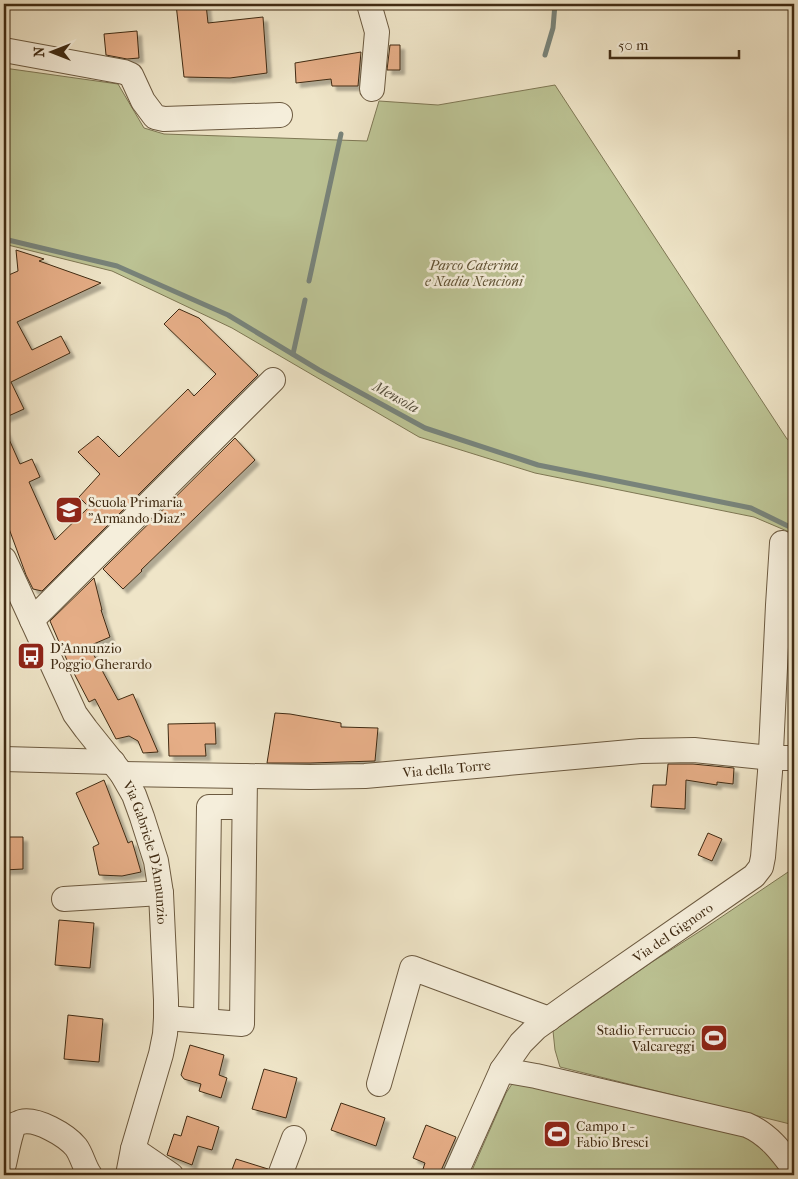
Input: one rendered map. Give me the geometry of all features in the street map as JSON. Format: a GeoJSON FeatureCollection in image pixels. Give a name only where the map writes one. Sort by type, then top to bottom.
{"type":"FeatureCollection","features":[{"type":"Feature","properties":{"kind":"street"},"geometry":{"type":"LineString","coordinates":[[368,4],[377,32],[372,89]]}},
{"type":"Feature","properties":{"kind":"street"},"geometry":{"type":"LineString","coordinates":[[4,50],[124,72],[131,75],[143,101],[155,116],[164,119],[280,115]]}},
{"type":"Feature","properties":{"kind":"street"},"geometry":{"type":"LineString","coordinates":[[32,620],[274,380]]}},
{"type":"Feature","properties":{"kind":"street"},"geometry":{"type":"LineString","coordinates":[[782,543],[778,614],[783,758]]}},
{"type":"Feature","properties":{"kind":"street","name":"Via Gabriele D'Annunzio"},"geometry":{"type":"LineString","coordinates":[[4,559],[75,714],[118,768],[134,794],[156,861],[161,893],[166,1018],[161,1054],[133,1149],[128,1175]]}},
{"type":"Feature","properties":{"kind":"street","name":"Via della Torre"},"geometry":{"type":"LineString","coordinates":[[4,759],[245,776],[310,777],[365,776],[641,752],[694,750],[783,758]]}},
{"type":"Feature","properties":{"kind":"street","name":"Via del Gignoro"},"geometry":{"type":"LineString","coordinates":[[455,1175],[502,1070],[510,1056],[536,1028],[758,872],[761,867],[783,758]]}},
{"type":"Feature","properties":{"kind":"street"},"geometry":{"type":"LineString","coordinates":[[166,1018],[242,1024],[245,776]]}},
{"type":"Feature","properties":{"kind":"street"},"geometry":{"type":"LineString","coordinates":[[206,1021],[209,807],[244,807]]}},
{"type":"Feature","properties":{"kind":"street"},"geometry":{"type":"LineString","coordinates":[[64,899],[161,893]]}},
{"type":"Feature","properties":{"kind":"street"},"geometry":{"type":"LineString","coordinates":[[379,1084],[412,968],[549,1019]]}},
{"type":"Feature","properties":{"kind":"street"},"geometry":{"type":"LineString","coordinates":[[502,1070],[545,1078],[747,1125],[760,1131],[770,1139],[794,1169]]}},
{"type":"Feature","properties":{"kind":"street"},"geometry":{"type":"LineString","coordinates":[[4,1164],[14,1125],[22,1121],[37,1122],[59,1133],[76,1148],[90,1175]]}},
{"type":"Feature","properties":{"kind":"street"},"geometry":{"type":"LineString","coordinates":[[280,1175],[294,1138]]}},
{"type":"Feature","properties":{"kind":"street"},"geometry":{"type":"LineString","coordinates":[[133,1149],[171,1175]]}},
{"type":"Feature","properties":{"kind":"green space","name":"Parco Caterina e Nadia Nencioni"},"geometry":{"type":"Polygon","coordinates":[[[4,68],[118,84],[144,128],[164,134],[367,141],[379,101],[438,105],[555,85],[787,439],[794,443],[794,534],[754,517],[535,473],[419,437],[232,328],[112,271],[4,244],[4,68]]]}},
{"type":"Feature","properties":{"kind":"green space"},"geometry":{"type":"Polygon","coordinates":[[[794,868],[794,1125],[560,1067],[555,1050],[553,1031],[652,962],[794,868]]]}},
{"type":"Feature","properties":{"kind":"green space"},"geometry":{"type":"Polygon","coordinates":[[[520,1083],[729,1131],[752,1139],[771,1157],[783,1175],[470,1175],[506,1093],[512,1084],[520,1083]]]}},
{"type":"Feature","properties":{"kind":"building"},"geometry":{"type":"Polygon","coordinates":[[[176,4],[206,4],[208,23],[263,17],[267,73],[230,78],[184,77],[176,4]]]}},
{"type":"Feature","properties":{"kind":"building"},"geometry":{"type":"Polygon","coordinates":[[[137,31],[139,58],[127,59],[106,55],[104,34],[137,31]]]}},
{"type":"Feature","properties":{"kind":"building"},"geometry":{"type":"Polygon","coordinates":[[[390,45],[400,45],[400,70],[387,70],[390,45]]]}},
{"type":"Feature","properties":{"kind":"building"},"geometry":{"type":"Polygon","coordinates":[[[361,52],[358,86],[332,86],[331,79],[296,83],[295,63],[361,52]]]}},
{"type":"Feature","properties":{"kind":"building"},"geometry":{"type":"Polygon","coordinates":[[[16,250],[44,259],[39,261],[101,283],[17,322],[32,350],[61,336],[70,353],[11,382],[24,409],[4,418],[4,277],[18,271],[16,250]]]}},
{"type":"Feature","properties":{"kind":"building"},"geometry":{"type":"Polygon","coordinates":[[[179,309],[199,318],[258,375],[42,591],[33,589],[4,515],[4,428],[20,464],[32,459],[40,477],[29,482],[55,540],[89,507],[79,497],[100,474],[78,452],[98,436],[119,457],[188,389],[194,396],[216,374],[164,324],[179,309]]]}},
{"type":"Feature","properties":{"kind":"building"},"geometry":{"type":"Polygon","coordinates":[[[235,438],[255,460],[123,589],[103,569],[235,438]]]}},
{"type":"Feature","properties":{"kind":"building"},"geometry":{"type":"Polygon","coordinates":[[[94,578],[101,610],[110,637],[89,646],[118,700],[133,694],[158,752],[143,753],[138,741],[129,736],[116,739],[95,699],[89,702],[66,658],[50,621],[94,578]]]}},
{"type":"Feature","properties":{"kind":"building"},"geometry":{"type":"Polygon","coordinates":[[[275,713],[341,723],[341,727],[378,728],[375,761],[267,763],[275,713]]]}},
{"type":"Feature","properties":{"kind":"building"},"geometry":{"type":"Polygon","coordinates":[[[215,723],[216,744],[205,744],[206,756],[169,756],[168,724],[215,723]]]}},
{"type":"Feature","properties":{"kind":"building"},"geometry":{"type":"Polygon","coordinates":[[[668,764],[693,764],[734,768],[733,784],[717,782],[717,785],[686,780],[685,809],[651,807],[653,785],[666,785],[668,764]]]}},
{"type":"Feature","properties":{"kind":"building"},"geometry":{"type":"Polygon","coordinates":[[[104,780],[128,843],[132,841],[141,872],[122,876],[99,875],[93,847],[99,844],[76,793],[104,780]]]}},
{"type":"Feature","properties":{"kind":"building"},"geometry":{"type":"Polygon","coordinates":[[[708,833],[722,839],[712,861],[698,855],[708,833]]]}},
{"type":"Feature","properties":{"kind":"building"},"geometry":{"type":"Polygon","coordinates":[[[4,837],[23,837],[23,869],[4,870],[4,837]]]}},
{"type":"Feature","properties":{"kind":"building"},"geometry":{"type":"Polygon","coordinates":[[[59,920],[94,923],[90,968],[55,965],[59,920]]]}},
{"type":"Feature","properties":{"kind":"building"},"geometry":{"type":"Polygon","coordinates":[[[68,1015],[103,1019],[99,1062],[64,1059],[68,1015]]]}},
{"type":"Feature","properties":{"kind":"building"},"geometry":{"type":"Polygon","coordinates":[[[190,1045],[224,1055],[219,1075],[227,1078],[221,1098],[199,1091],[201,1084],[184,1079],[181,1075],[190,1045]]]}},
{"type":"Feature","properties":{"kind":"building"},"geometry":{"type":"Polygon","coordinates":[[[264,1069],[297,1078],[286,1118],[252,1109],[264,1069]]]}},
{"type":"Feature","properties":{"kind":"building"},"geometry":{"type":"Polygon","coordinates":[[[341,1103],[385,1118],[376,1146],[331,1130],[341,1103]]]}},
{"type":"Feature","properties":{"kind":"building"},"geometry":{"type":"Polygon","coordinates":[[[187,1116],[219,1127],[212,1150],[198,1146],[192,1165],[167,1155],[174,1134],[181,1136],[187,1116]]]}},
{"type":"Feature","properties":{"kind":"building"},"geometry":{"type":"Polygon","coordinates":[[[426,1125],[456,1137],[439,1175],[423,1169],[425,1163],[413,1158],[426,1125]]]}},
{"type":"Feature","properties":{"kind":"building"},"geometry":{"type":"Polygon","coordinates":[[[236,1159],[268,1169],[267,1175],[230,1175],[236,1159]]]}},
{"type":"Feature","properties":{"kind":"waterway"},"geometry":{"type":"LineString","coordinates":[[545,55],[553,28],[555,4]]}},
{"type":"Feature","properties":{"kind":"waterway"},"geometry":{"type":"LineString","coordinates":[[309,281],[341,134]]}},
{"type":"Feature","properties":{"kind":"waterway","name":"Mensola"},"geometry":{"type":"LineString","coordinates":[[4,239],[117,266],[228,315],[319,370],[425,428],[538,465],[751,508],[794,529]]}},
{"type":"Feature","properties":{"kind":"waterway"},"geometry":{"type":"LineString","coordinates":[[293,354],[305,300]]}},
{"type":"Feature","properties":{"kind":"place","name":"Scuola Primaria \"Armando Diaz\""},"geometry":{"type":"Point","coordinates":[69,510]}},
{"type":"Feature","properties":{"kind":"place","name":"D'Annunzio Poggio Gherardo"},"geometry":{"type":"Point","coordinates":[31,656]}},
{"type":"Feature","properties":{"kind":"place","name":"Stadio Ferruccio Valcareggi"},"geometry":{"type":"Point","coordinates":[714,1038]}},
{"type":"Feature","properties":{"kind":"place","name":"Campo 1 - Fabio Bresci"},"geometry":{"type":"Point","coordinates":[557,1134]}}]}
